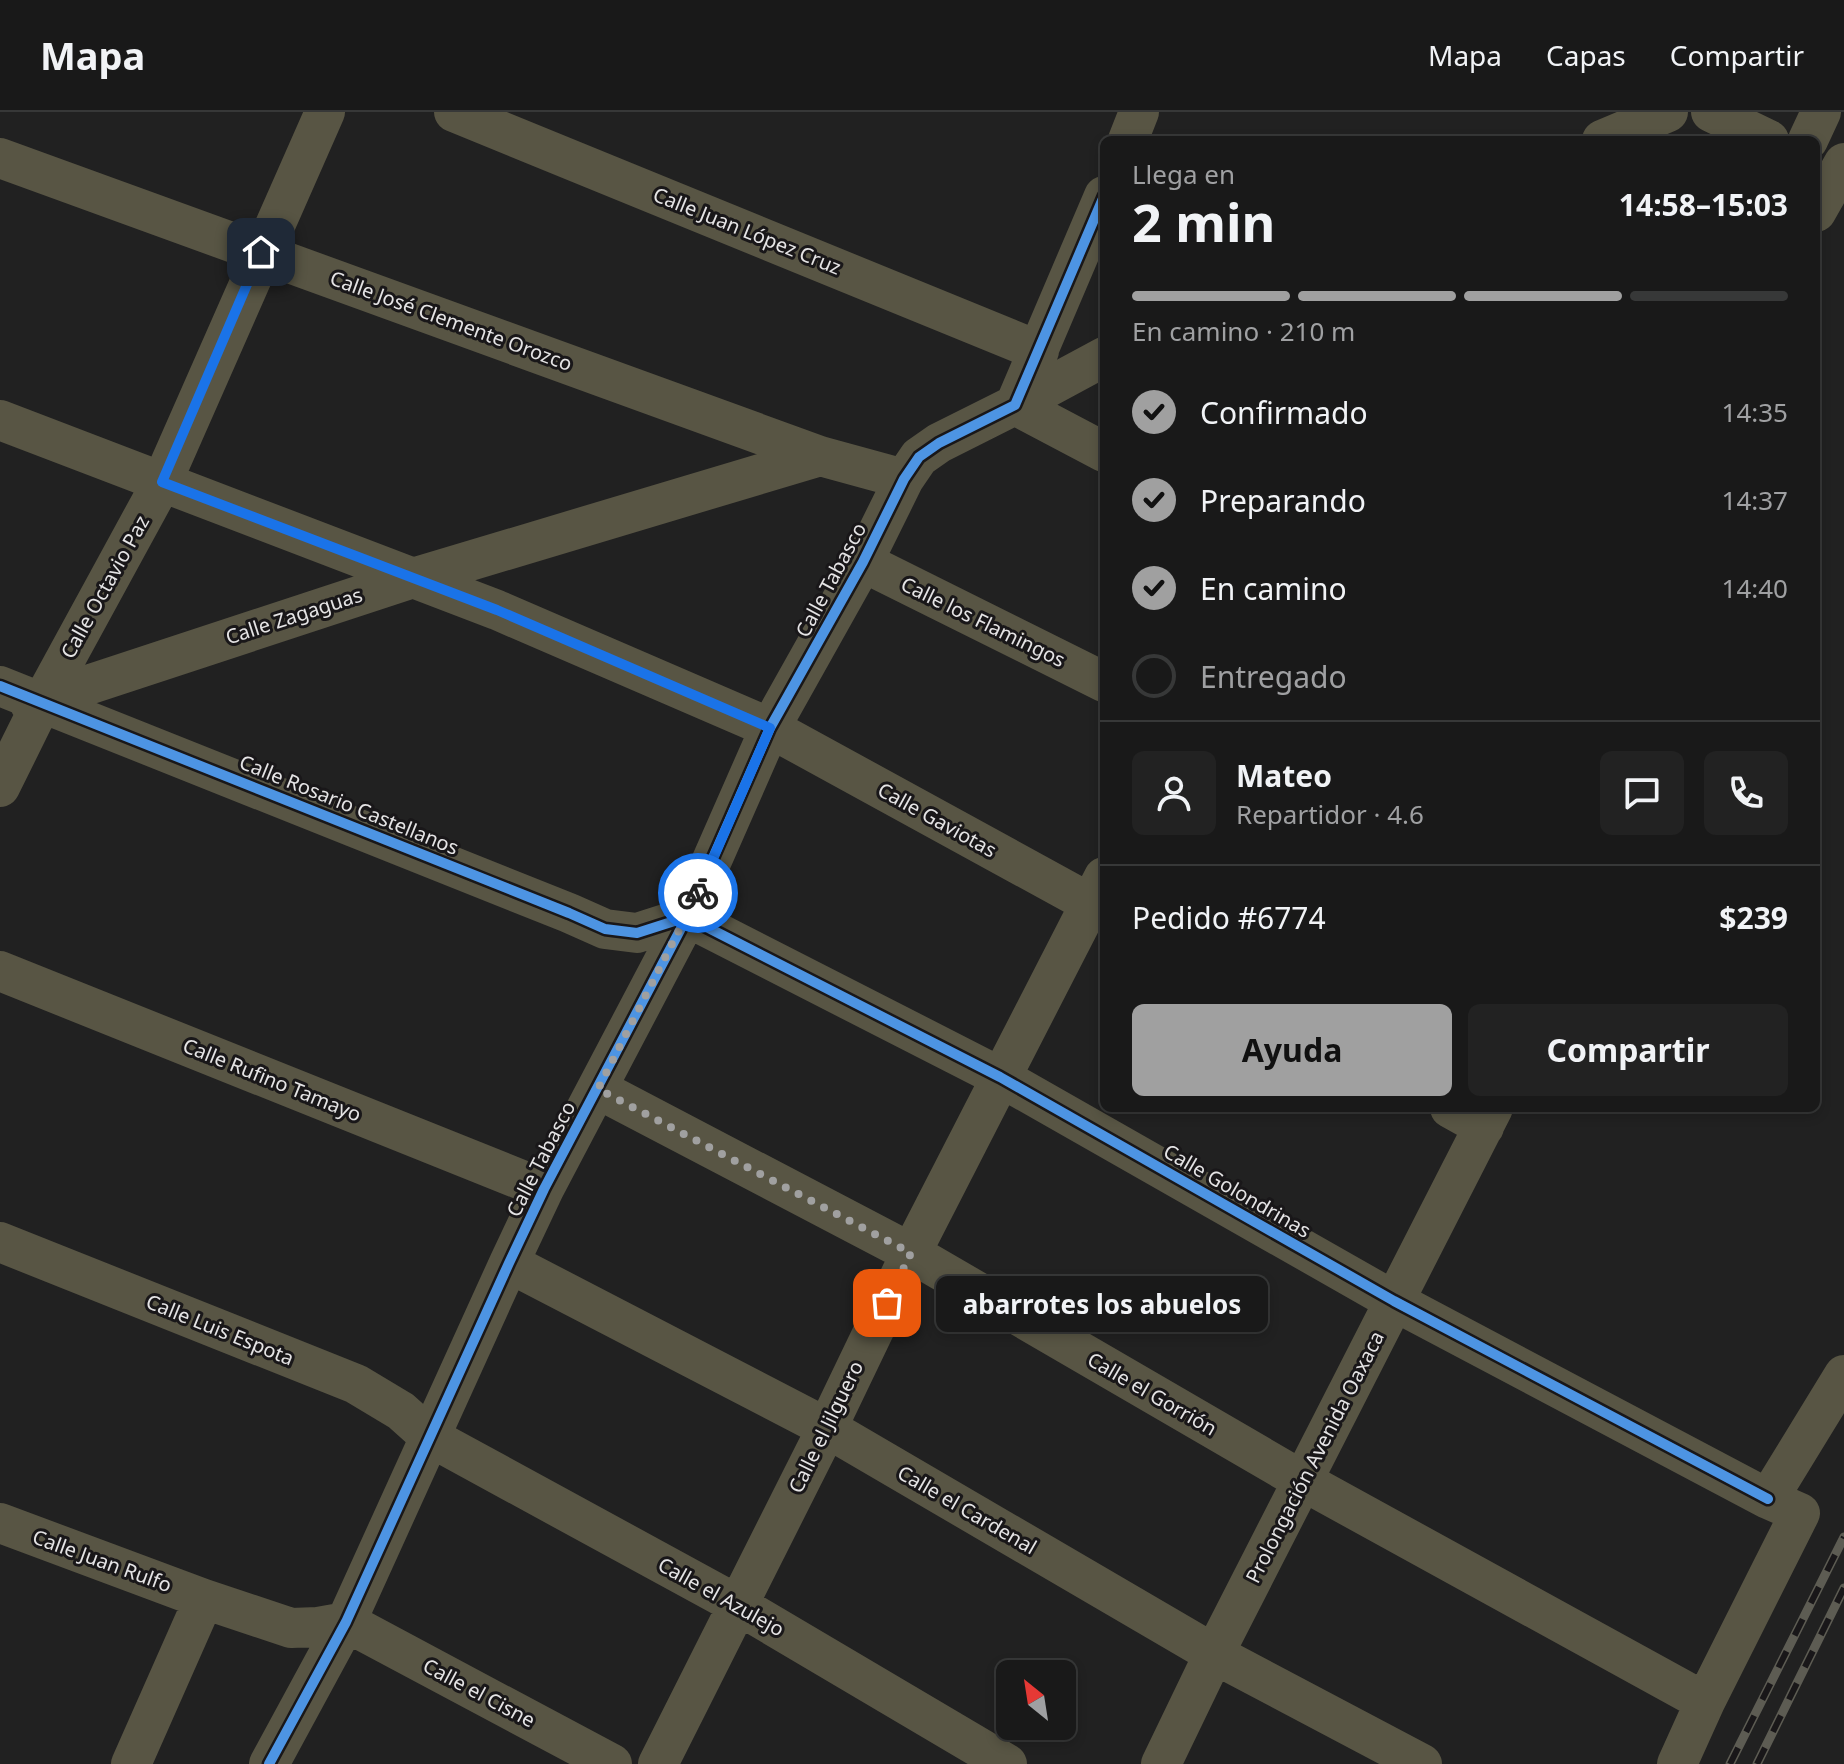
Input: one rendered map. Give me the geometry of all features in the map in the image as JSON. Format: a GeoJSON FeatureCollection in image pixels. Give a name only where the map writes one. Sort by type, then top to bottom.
{"type":"FeatureCollection","features":[{"type":"Feature","properties":{"kind":"street","name":"Calle Octavio Paz"},"geometry":{"type":"LineString","coordinates":[[0,787],[42,702],[162,482],[325,112]]}},
{"type":"Feature","properties":{"kind":"street","name":"Calle Juan López Cruz"},"geometry":{"type":"LineString","coordinates":[[454,112],[1039,351]]}},
{"type":"Feature","properties":{"kind":"street"},"geometry":{"type":"LineString","coordinates":[[1130,136],[1139,112]]}},
{"type":"Feature","properties":{"kind":"street"},"geometry":{"type":"LineString","coordinates":[[1611,136],[1668,112]]}},
{"type":"Feature","properties":{"kind":"street"},"geometry":{"type":"LineString","coordinates":[[1711,112],[1761,136]]}},
{"type":"Feature","properties":{"kind":"street"},"geometry":{"type":"LineString","coordinates":[[1810,136],[1821,112]]}},
{"type":"Feature","properties":{"kind":"street","name":"Calle José Clemente Orozco"},"geometry":{"type":"LineString","coordinates":[[0,158],[820,456],[904,479]]}},
{"type":"Feature","properties":{"kind":"street"},"geometry":{"type":"LineString","coordinates":[[1820,204],[1836,170]]}},
{"type":"Feature","properties":{"kind":"street"},"geometry":{"type":"LineString","coordinates":[[1100,206],[1015,405],[1100,450]]}},
{"type":"Feature","properties":{"kind":"street","name":"Calle Tabasco"},"geometry":{"type":"LineString","coordinates":[[269,1764],[346,1622],[544,1189],[687,917],[770,728],[863,562],[904,479],[919,457],[939,443],[1100,359]]}},
{"type":"Feature","properties":{"kind":"street","name":"Calle Gaviotas"},"geometry":{"type":"LineString","coordinates":[[0,420],[497,610],[770,728],[1099,897]]}},
{"type":"Feature","properties":{"kind":"street","name":"Calle Zagaguas"},"geometry":{"type":"LineString","coordinates":[[0,712],[42,702],[216,641],[413,578],[820,456]]}},
{"type":"Feature","properties":{"kind":"street","name":"Calle los Flamingos"},"geometry":{"type":"LineString","coordinates":[[863,562],[1100,680]]}},
{"type":"Feature","properties":{"kind":"street","name":"Calle Rosario Castellanos"},"geometry":{"type":"LineString","coordinates":[[0,686],[605,929],[637,933],[687,917]]}},
{"type":"Feature","properties":{"kind":"street","name":"Calle el Jilguero"},"geometry":{"type":"LineString","coordinates":[[658,1764],[1000,1077],[1099,897]]}},
{"type":"Feature","properties":{"kind":"street","name":"Calle Golondrinas"},"geometry":{"type":"LineString","coordinates":[[687,917],[1000,1077],[1394,1301],[1768,1499],[1800,1513],[1705,1702]]}},
{"type":"Feature","properties":{"kind":"street","name":"Calle Rufino Tamayo"},"geometry":{"type":"LineString","coordinates":[[0,971],[544,1189]]}},
{"type":"Feature","properties":{"kind":"street","name":"Calle el Gorrión"},"geometry":{"type":"LineString","coordinates":[[598,1089],[911,1253],[1303,1481],[1705,1702]]}},
{"type":"Feature","properties":{"kind":"street","name":"Prolongación Avenida Oaxaca"},"geometry":{"type":"LineString","coordinates":[[1161,1764],[1394,1301],[1476,1114]]}},
{"type":"Feature","properties":{"kind":"street","name":"Calle Luis Espota"},"geometry":{"type":"LineString","coordinates":[[0,1242],[356,1384],[401,1411],[430,1437]]}},
{"type":"Feature","properties":{"kind":"street","name":"Calle el Cardenal"},"geometry":{"type":"LineString","coordinates":[[509,1263],[827,1428],[1214,1654],[1422,1764]]}},
{"type":"Feature","properties":{"kind":"street"},"geometry":{"type":"LineString","coordinates":[[1768,1499],[1844,1375]]}},
{"type":"Feature","properties":{"kind":"street","name":"Calle el Azulejo"},"geometry":{"type":"LineString","coordinates":[[430,1437],[738,1605],[1007,1764]]}},
{"type":"Feature","properties":{"kind":"street","name":"Calle Juan Rulfo"},"geometry":{"type":"LineString","coordinates":[[0,1523],[291,1628],[346,1622]]}},
{"type":"Feature","properties":{"kind":"street"},"geometry":{"type":"LineString","coordinates":[[131,1764],[204,1599]]}},
{"type":"Feature","properties":{"kind":"street","name":"Calle el Cisne"},"geometry":{"type":"LineString","coordinates":[[346,1622],[612,1764]]}},
{"type":"Feature","properties":{"kind":"street"},"geometry":{"type":"LineString","coordinates":[[1677,1764],[1705,1702]]}},
{"type":"Feature","properties":{"kind":"railway"},"geometry":{"type":"LineString","coordinates":[[1730,1764],[1844,1537]]}},
{"type":"Feature","properties":{"kind":"railway"},"geometry":{"type":"LineString","coordinates":[[1757,1764],[1844,1588]]}},
{"type":"Feature","properties":{"kind":"cycle path"},"geometry":{"type":"LineString","coordinates":[[269,1764],[346,1622],[544,1189],[687,917],[770,728],[863,562],[904,479],[919,457],[939,443],[1015,405],[1100,205]]}},
{"type":"Feature","properties":{"kind":"cycle path"},"geometry":{"type":"LineString","coordinates":[[0,686],[605,929],[637,933],[687,917],[1000,1077],[1394,1301],[1768,1499]]}},
{"type":"Feature","properties":{"kind":"way so far"},"geometry":{"type":"LineString","coordinates":[[698,893],[598,1089],[911,1253],[887,1303]]}},
{"type":"Feature","properties":{"kind":"place","name":"abarrotes los abuelos"},"geometry":{"type":"Point","coordinates":[887,1303]}},
{"type":"Feature","properties":{"kind":"route"},"geometry":{"type":"LineString","coordinates":[[261,252],[162,482],[497,610],[770,728],[698,893]]}}]}
